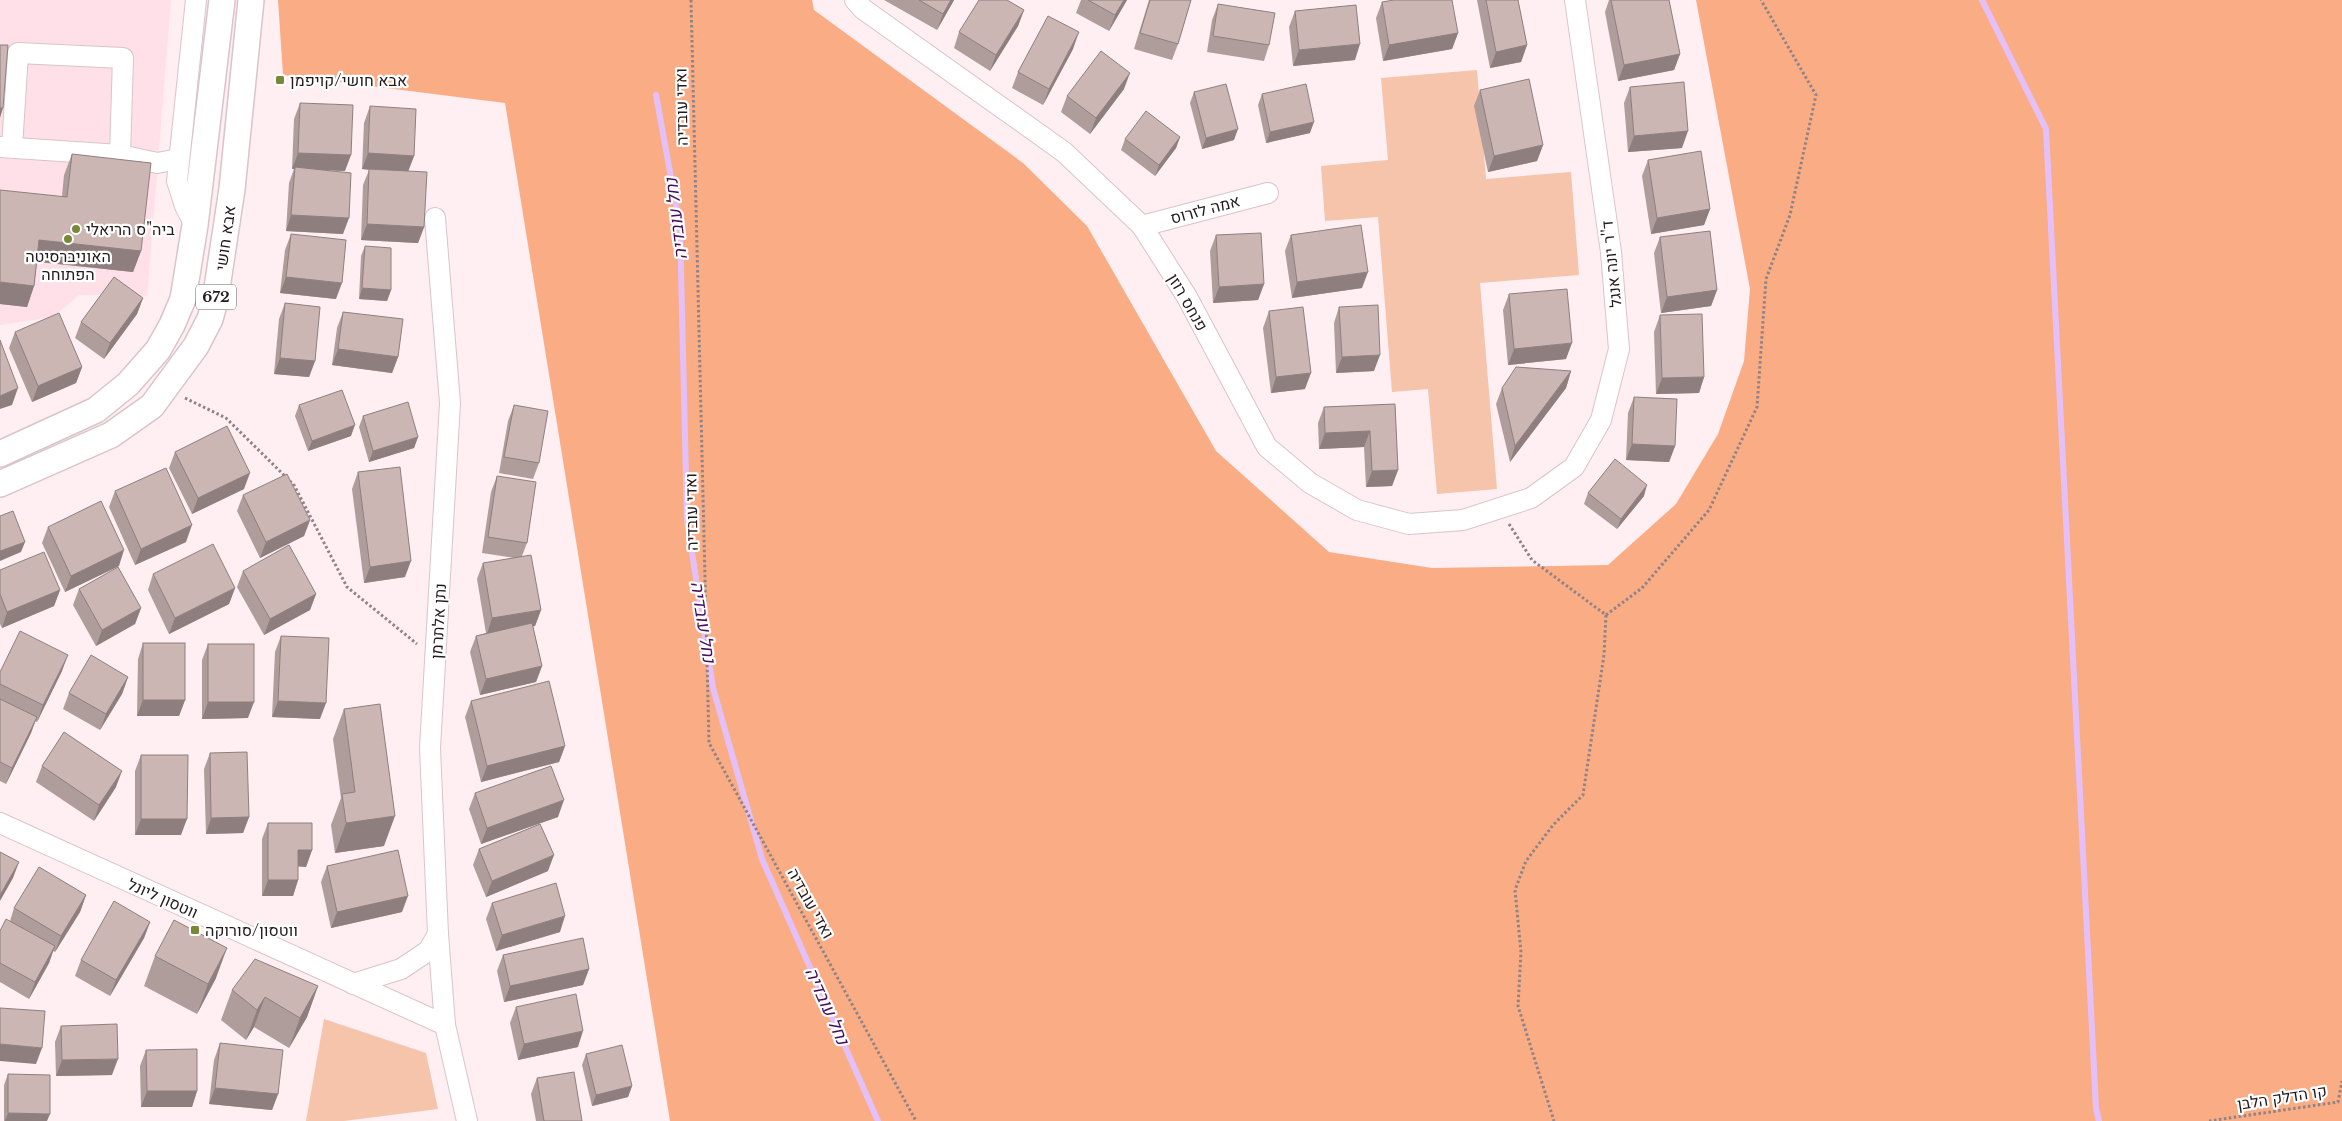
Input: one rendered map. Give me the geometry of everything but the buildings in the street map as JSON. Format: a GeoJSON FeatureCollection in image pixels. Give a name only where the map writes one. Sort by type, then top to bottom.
{"type":"FeatureCollection","features":[{"type":"Feature","properties":{"kind":"main road","name":"אבא חושי"},"geometry":{"type":"LineString","coordinates":[[0,454],[96,410],[128,384],[152,357],[172,325],[183,299],[195,225],[222,0]]}},
{"type":"Feature","properties":{"kind":"main road","name":"אבא חושי"},"geometry":{"type":"LineString","coordinates":[[0,484],[111,435],[152,406],[196,346],[210,319],[216,301],[232,188],[251,0]]}},
{"type":"Feature","properties":{"kind":"street"},"geometry":{"type":"LineString","coordinates":[[195,225],[180,191],[178,181],[196,0]]}},
{"type":"Feature","properties":{"kind":"street","name":"פנחס רוזן"},"geometry":{"type":"LineString","coordinates":[[855,0],[863,9],[1064,152],[1142,226],[1187,297],[1267,447],[1310,483],[1357,510],[1409,524],[1463,520],[1531,498]]}},
{"type":"Feature","properties":{"kind":"street","name":"ד''ר יונה אנגל"},"geometry":{"type":"LineString","coordinates":[[1531,498],[1574,467],[1601,420],[1619,349],[1611,252],[1575,0]]}},
{"type":"Feature","properties":{"kind":"street"},"geometry":{"type":"LineString","coordinates":[[120,155],[123,58],[9,52],[6,147],[120,155],[157,162],[179,159]]}},
{"type":"Feature","properties":{"kind":"street","name":"אמה לזרוס"},"geometry":{"type":"LineString","coordinates":[[1142,226],[1268,193]]}},
{"type":"Feature","properties":{"kind":"street","name":"נתן אלתרמן"},"geometry":{"type":"LineString","coordinates":[[435,218],[450,403],[430,748],[438,934],[445,1025],[467,1121]]}},
{"type":"Feature","properties":{"kind":"street","name":"ווטסון ליונל"},"geometry":{"type":"LineString","coordinates":[[0,823],[445,1025]]}},
{"type":"Feature","properties":{"kind":"street"},"geometry":{"type":"LineString","coordinates":[[353,984],[401,969],[428,951],[438,934]]}},
{"type":"Feature","properties":{"kind":"path","name":"ואדי עובדיה"},"geometry":{"type":"LineString","coordinates":[[691,0],[709,743],[916,1121]]}},
{"type":"Feature","properties":{"kind":"path"},"geometry":{"type":"LineString","coordinates":[[1606,615],[1642,588],[1709,510],[1757,407],[1766,279],[1790,214],[1816,95],[1761,0]]}},
{"type":"Feature","properties":{"kind":"path"},"geometry":{"type":"LineString","coordinates":[[165,389],[226,418],[294,485],[347,587],[436,658]]}},
{"type":"Feature","properties":{"kind":"path"},"geometry":{"type":"LineString","coordinates":[[1499,508],[1532,560],[1606,615]]}},
{"type":"Feature","properties":{"kind":"path"},"geometry":{"type":"LineString","coordinates":[[1554,1121],[1518,1006],[1521,952],[1515,890],[1526,861],[1553,825],[1583,794],[1604,655],[1606,615]]}},
{"type":"Feature","properties":{"kind":"path","name":"קו הדלק הלבן"},"geometry":{"type":"LineString","coordinates":[[2209,1121],[2338,1102],[2342,1081]]}},
{"type":"Feature","properties":{"kind":"shaded area","name":"ביה\"ס הריאלי"},"geometry":{"type":"Polygon","coordinates":[[[0,0],[171,0],[147,296],[79,295],[53,317],[0,325],[0,0]]]}},
{"type":"Feature","properties":{"kind":"shaded area"},"geometry":{"type":"Polygon","coordinates":[[[278,0],[812,0],[814,10],[1023,163],[1087,226],[1216,451],[1329,552],[1432,568],[1608,565],[1676,504],[1718,434],[1744,361],[1750,289],[1696,0],[2342,0],[2342,1121],[670,1121],[505,103],[283,75],[278,0]]]}},
{"type":"Feature","properties":{"kind":"shaded area"},"geometry":{"type":"Polygon","coordinates":[[[1477,70],[1486,179],[1571,172],[1579,275],[1480,283],[1497,489],[1437,494],[1428,389],[1392,392],[1378,217],[1325,221],[1321,166],[1388,160],[1381,78],[1477,70]]]}},
{"type":"Feature","properties":{"kind":"shaded area"},"geometry":{"type":"Polygon","coordinates":[[[324,1019],[426,1053],[438,1109],[344,1121],[306,1121],[324,1019]]]}},
{"type":"Feature","properties":{"kind":"waterway"},"geometry":{"type":"LineString","coordinates":[[1982,0],[2046,129],[2096,1108],[2099,1121]]}},
{"type":"Feature","properties":{"kind":"waterway","name":"נחל עובדיה"},"geometry":{"type":"LineString","coordinates":[[656,95],[680,227],[687,520],[713,688],[762,859],[878,1121]]}},
{"type":"Feature","properties":{"kind":"place","name":"אבא חושי/קויפמן"},"geometry":{"type":"Point","coordinates":[280,80]}},
{"type":"Feature","properties":{"kind":"place","name":"ביה\"ס הריאלי"},"geometry":{"type":"Point","coordinates":[76,229]}},
{"type":"Feature","properties":{"kind":"place","name":"האוניברסיטה הפתוחה"},"geometry":{"type":"Point","coordinates":[68,239]}},
{"type":"Feature","properties":{"kind":"place","name":"ווטסון/סורוקה"},"geometry":{"type":"Point","coordinates":[195,930]}}]}
